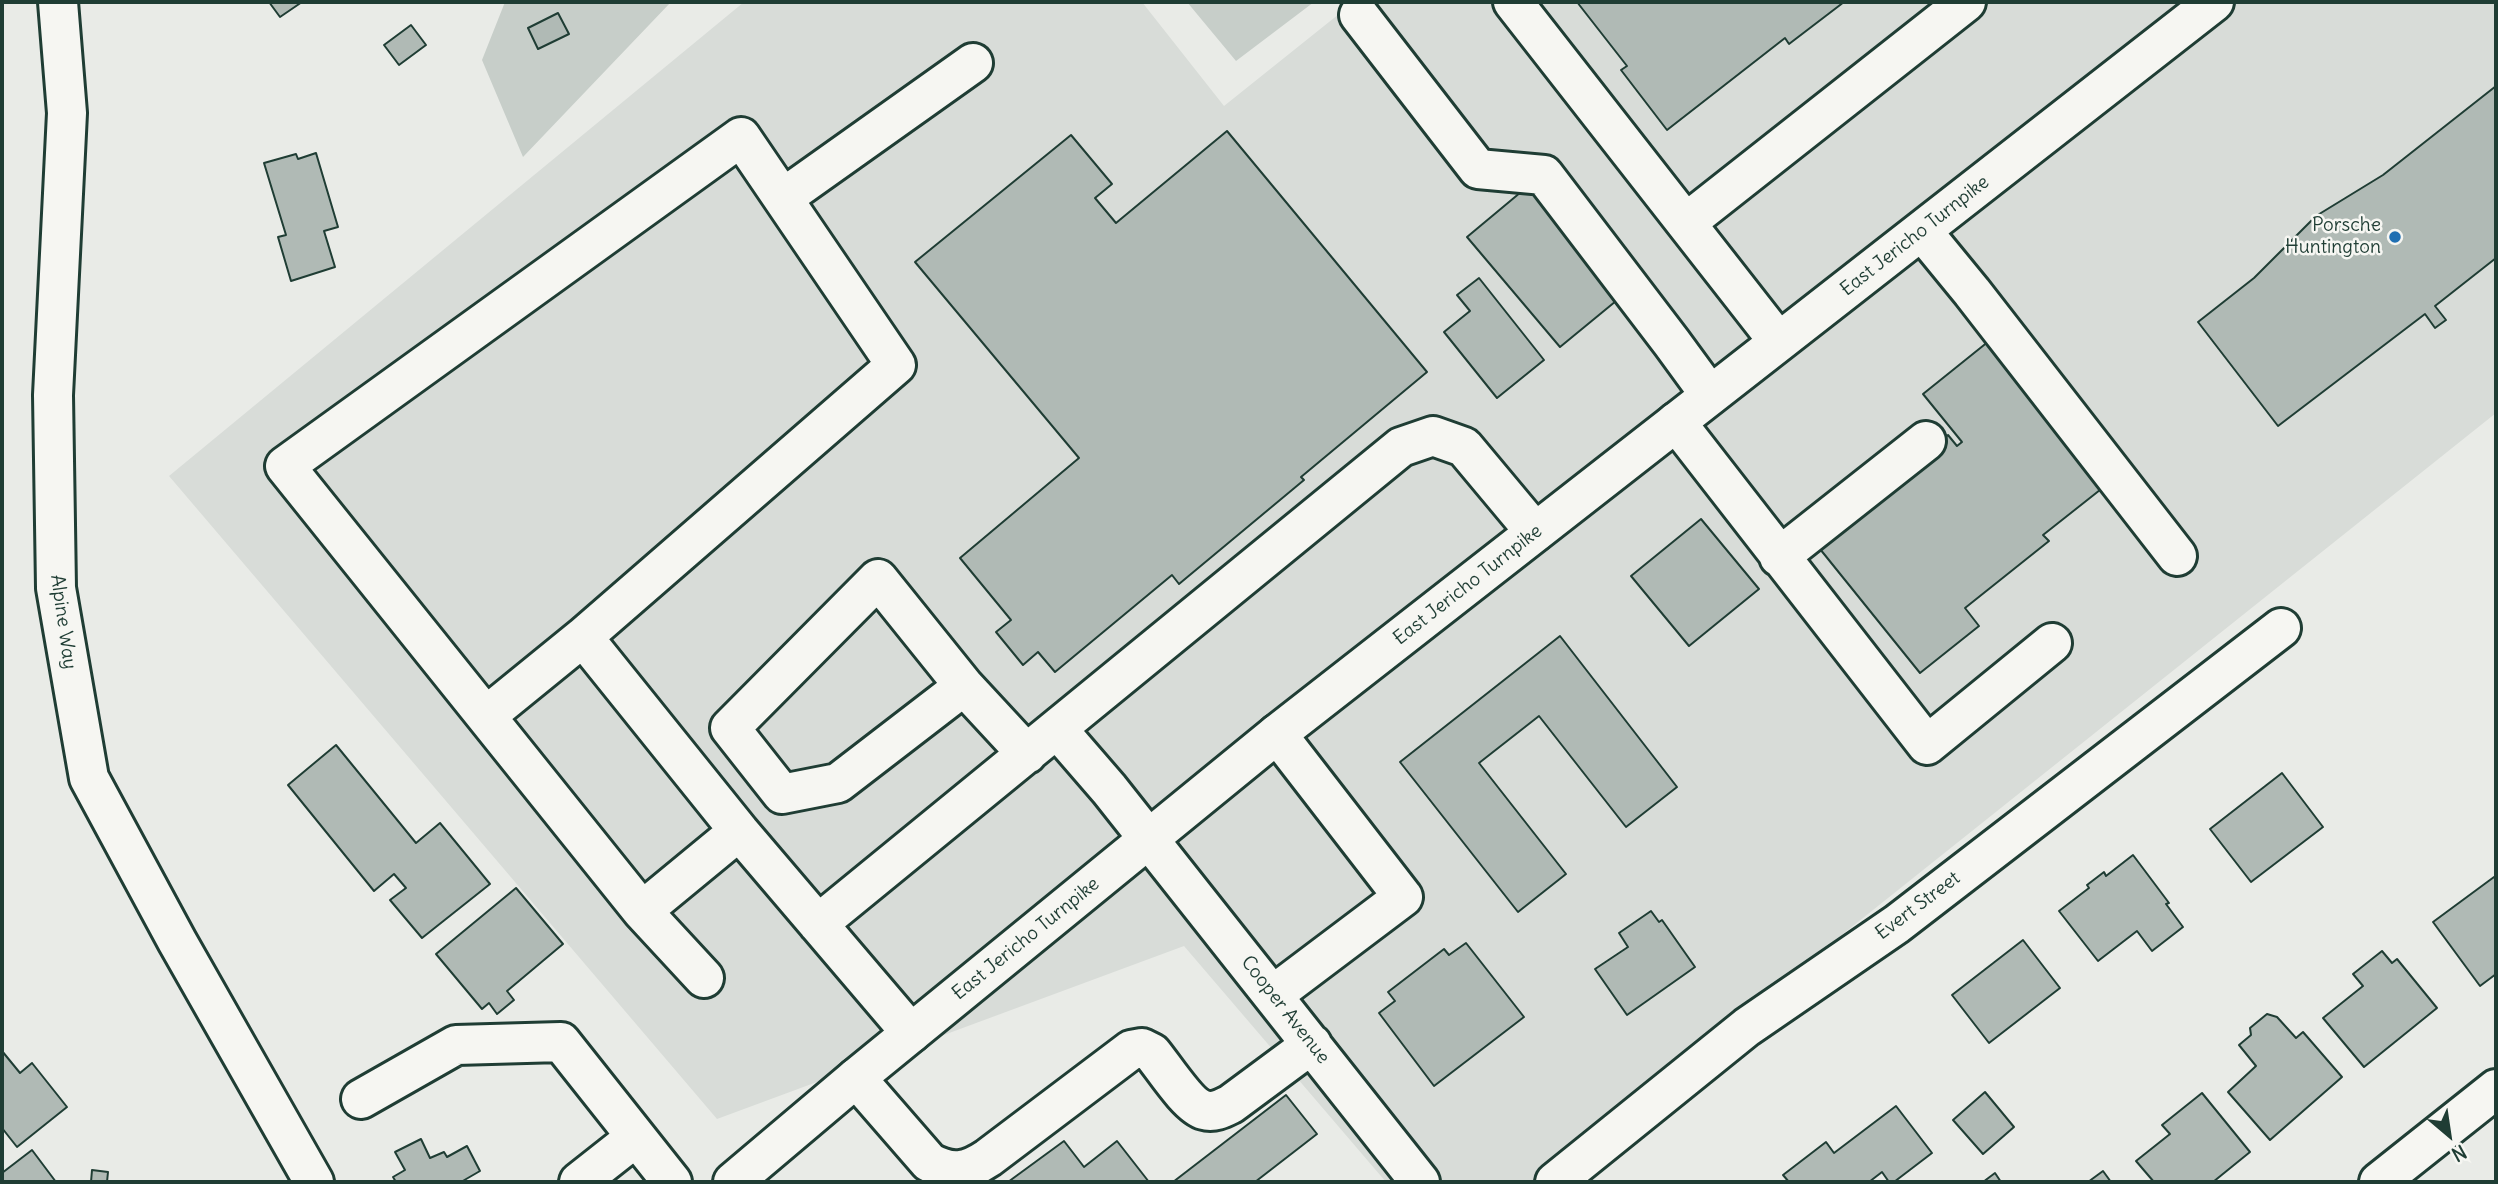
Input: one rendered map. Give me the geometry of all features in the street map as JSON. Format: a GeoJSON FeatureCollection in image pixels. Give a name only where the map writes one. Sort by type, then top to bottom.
{"type":"FeatureCollection","features":[{"type":"Feature","properties":{"kind":"street","name":"Alpine Way"},"geometry":{"type":"LineString","coordinates":[[58,2],[67,113],[53,394],[56,588],[89,778],[177,941],[314,1182]]}},
{"type":"Feature","properties":{"kind":"street"},"geometry":{"type":"LineString","coordinates":[[1513,2],[1778,341]]}},
{"type":"Feature","properties":{"kind":"street"},"geometry":{"type":"LineString","coordinates":[[1687,222],[1966,2]]}},
{"type":"Feature","properties":{"kind":"street","name":"East Jericho Turnpike"},"geometry":{"type":"LineString","coordinates":[[733,1182],[1277,734],[2214,2]]}},
{"type":"Feature","properties":{"kind":"street"},"geometry":{"type":"LineString","coordinates":[[1359,15],[1478,169],[1544,175],[1710,395]]}},
{"type":"Feature","properties":{"kind":"street"},"geometry":{"type":"LineString","coordinates":[[782,198],[973,63]]}},
{"type":"Feature","properties":{"kind":"street"},"geometry":{"type":"LineString","coordinates":[[486,716],[583,638],[896,365],[741,137],[285,466],[642,911],[704,978]]}},
{"type":"Feature","properties":{"kind":"street"},"geometry":{"type":"LineString","coordinates":[[1922,231],[2177,556]]}},
{"type":"Feature","properties":{"kind":"street"},"geometry":{"type":"LineString","coordinates":[[1676,422],[1927,745],[2052,643]]}},
{"type":"Feature","properties":{"kind":"street"},"geometry":{"type":"LineString","coordinates":[[818,924],[1401,447],[1433,436],[1464,447],[1535,532]]}},
{"type":"Feature","properties":{"kind":"street"},"geometry":{"type":"LineString","coordinates":[[1779,557],[1926,442]]}},
{"type":"Feature","properties":{"kind":"street"},"geometry":{"type":"LineString","coordinates":[[964,686],[838,783],[782,794],[730,728],[878,579],[964,686],[1027,754]]}},
{"type":"Feature","properties":{"kind":"street","name":"Evert Street"},"geometry":{"type":"LineString","coordinates":[[1555,1182],[1747,1027],[1896,924],[2281,628]]}},
{"type":"Feature","properties":{"kind":"street"},"geometry":{"type":"LineString","coordinates":[[583,638],[739,831],[911,1033]]}},
{"type":"Feature","properties":{"kind":"street","name":"Cooper Avenue"},"geometry":{"type":"LineString","coordinates":[[1058,730],[1148,838],[1420,1182]]}},
{"type":"Feature","properties":{"kind":"street"},"geometry":{"type":"LineString","coordinates":[[1273,995],[1403,897],[1277,734]]}},
{"type":"Feature","properties":{"kind":"street"},"geometry":{"type":"LineString","coordinates":[[642,911],[739,831]]}},
{"type":"Feature","properties":{"kind":"street"},"geometry":{"type":"LineString","coordinates":[[361,1099],[456,1045],[561,1042],[672,1182]]}},
{"type":"Feature","properties":{"kind":"street"},"geometry":{"type":"LineString","coordinates":[[856,1078],[929,1162],[941,1169],[958,1172],[973,1168],[988,1158],[1130,1050],[1142,1048],[1152,1053],[1194,1104],[1205,1111],[1219,1110],[1231,1104],[1312,1044]]}},
{"type":"Feature","properties":{"kind":"street"},"geometry":{"type":"LineString","coordinates":[[2379,1182],[2496,1089]]}},
{"type":"Feature","properties":{"kind":"street"},"geometry":{"type":"LineString","coordinates":[[579,1182],[636,1137]]}},
{"type":"Feature","properties":{"kind":"shaded area"},"geometry":{"type":"Polygon","coordinates":[[[505,2],[671,2],[523,157],[482,60],[505,2]]]}},
{"type":"Feature","properties":{"kind":"shaded area"},"geometry":{"type":"Polygon","coordinates":[[[744,2],[1142,2],[1224,106],[1354,2],[2496,2],[2496,413],[1532,1182],[1386,1182],[1184,946],[717,1119],[169,476],[744,2]]]}},
{"type":"Feature","properties":{"kind":"shaded area"},"geometry":{"type":"Polygon","coordinates":[[[1187,2],[1314,2],[1236,61],[1187,2]]]}},
{"type":"Feature","properties":{"kind":"building"},"geometry":{"type":"Polygon","coordinates":[[[269,2],[302,2],[280,17],[269,2]]]}},
{"type":"Feature","properties":{"kind":"building"},"geometry":{"type":"Polygon","coordinates":[[[1577,2],[1844,2],[1789,44],[1785,38],[1667,130],[1621,70],[1627,66],[1577,2]]]}},
{"type":"Feature","properties":{"kind":"building"},"geometry":{"type":"Polygon","coordinates":[[[558,13],[569,34],[538,49],[528,28],[558,13]]]}},
{"type":"Feature","properties":{"kind":"building"},"geometry":{"type":"Polygon","coordinates":[[[411,25],[426,45],[399,65],[384,45],[411,25]]]}},
{"type":"Feature","properties":{"kind":"building","name":"Porsche Huntington"},"geometry":{"type":"Polygon","coordinates":[[[2496,86],[2496,258],[2435,306],[2446,320],[2435,328],[2425,314],[2278,426],[2198,322],[2254,278],[2316,216],[2383,175],[2496,86]]]}},
{"type":"Feature","properties":{"kind":"building"},"geometry":{"type":"Polygon","coordinates":[[[1227,131],[1427,372],[1301,477],[1304,480],[1179,584],[1172,575],[1055,672],[1038,652],[1023,665],[996,632],[1011,620],[960,558],[1079,458],[915,262],[1071,135],[1112,184],[1095,198],[1116,223],[1227,131]]]}},
{"type":"Feature","properties":{"kind":"building"},"geometry":{"type":"Polygon","coordinates":[[[316,153],[338,227],[324,231],[335,267],[291,281],[278,237],[286,235],[264,163],[296,154],[298,159],[316,153]]]}},
{"type":"Feature","properties":{"kind":"building"},"geometry":{"type":"Polygon","coordinates":[[[1533,182],[1613,277],[1603,285],[1616,301],[1560,347],[1467,237],[1533,182]]]}},
{"type":"Feature","properties":{"kind":"building"},"geometry":{"type":"Polygon","coordinates":[[[1479,278],[1544,360],[1497,398],[1444,332],[1470,311],[1457,295],[1479,278]]]}},
{"type":"Feature","properties":{"kind":"building"},"geometry":{"type":"Polygon","coordinates":[[[1989,341],[2105,486],[2043,535],[2049,541],[1965,608],[1979,626],[1920,673],[1820,549],[1881,490],[1948,435],[1957,446],[1962,442],[1923,394],[1989,341]]]}},
{"type":"Feature","properties":{"kind":"building"},"geometry":{"type":"Polygon","coordinates":[[[1701,519],[1759,589],[1689,646],[1631,576],[1701,519]]]}},
{"type":"Feature","properties":{"kind":"building"},"geometry":{"type":"Polygon","coordinates":[[[1560,636],[1677,787],[1626,827],[1539,716],[1479,763],[1566,874],[1518,912],[1400,762],[1560,636]]]}},
{"type":"Feature","properties":{"kind":"building"},"geometry":{"type":"Polygon","coordinates":[[[336,745],[416,843],[440,823],[490,884],[422,938],[390,900],[406,888],[394,874],[374,891],[288,785],[336,745]]]}},
{"type":"Feature","properties":{"kind":"building"},"geometry":{"type":"Polygon","coordinates":[[[2282,773],[2323,827],[2251,882],[2210,829],[2282,773]]]}},
{"type":"Feature","properties":{"kind":"building"},"geometry":{"type":"Polygon","coordinates":[[[2133,855],[2169,903],[2166,904],[2183,927],[2152,951],[2137,931],[2098,961],[2059,911],[2089,888],[2087,885],[2104,872],[2106,876],[2133,855]]]}},
{"type":"Feature","properties":{"kind":"building"},"geometry":{"type":"Polygon","coordinates":[[[2494,877],[2496,974],[2480,986],[2433,922],[2494,877]]]}},
{"type":"Feature","properties":{"kind":"building"},"geometry":{"type":"Polygon","coordinates":[[[516,888],[563,944],[507,991],[514,1000],[497,1014],[489,1003],[482,1009],[436,954],[516,888]]]}},
{"type":"Feature","properties":{"kind":"building"},"geometry":{"type":"Polygon","coordinates":[[[1651,911],[1659,922],[1662,920],[1695,967],[1627,1015],[1595,969],[1628,947],[1619,933],[1651,911]]]}},
{"type":"Feature","properties":{"kind":"building"},"geometry":{"type":"Polygon","coordinates":[[[2023,940],[2060,988],[1989,1043],[1952,995],[2023,940]]]}},
{"type":"Feature","properties":{"kind":"building"},"geometry":{"type":"Polygon","coordinates":[[[1466,943],[1524,1017],[1434,1086],[1379,1013],[1395,1001],[1388,992],[1444,949],[1449,955],[1466,943]]]}},
{"type":"Feature","properties":{"kind":"building"},"geometry":{"type":"Polygon","coordinates":[[[2382,951],[2392,963],[2397,959],[2437,1008],[2364,1067],[2323,1018],[2363,986],[2353,974],[2382,951]]]}},
{"type":"Feature","properties":{"kind":"building"},"geometry":{"type":"Polygon","coordinates":[[[2267,1014],[2277,1017],[2296,1038],[2303,1032],[2342,1077],[2270,1140],[2228,1092],[2256,1066],[2239,1045],[2251,1035],[2250,1028],[2267,1014]]]}},
{"type":"Feature","properties":{"kind":"building"},"geometry":{"type":"Polygon","coordinates":[[[2,1051],[20,1073],[32,1063],[67,1107],[17,1147],[2,1128],[2,1051]]]}},
{"type":"Feature","properties":{"kind":"building"},"geometry":{"type":"Polygon","coordinates":[[[1985,1092],[2014,1127],[1983,1154],[1953,1120],[1985,1092]]]}},
{"type":"Feature","properties":{"kind":"building"},"geometry":{"type":"Polygon","coordinates":[[[2202,1093],[2250,1152],[2213,1182],[2154,1182],[2136,1161],[2170,1134],[2162,1125],[2202,1093]]]}},
{"type":"Feature","properties":{"kind":"building"},"geometry":{"type":"Polygon","coordinates":[[[1286,1095],[1317,1134],[1255,1182],[1173,1182],[1286,1095]]]}},
{"type":"Feature","properties":{"kind":"building"},"geometry":{"type":"Polygon","coordinates":[[[1896,1106],[1932,1153],[1894,1182],[1889,1182],[1882,1172],[1869,1182],[1789,1182],[1783,1175],[1826,1142],[1834,1153],[1896,1106]]]}},
{"type":"Feature","properties":{"kind":"building"},"geometry":{"type":"Polygon","coordinates":[[[421,1139],[430,1158],[444,1152],[447,1157],[467,1146],[480,1171],[461,1182],[396,1182],[393,1177],[405,1170],[395,1152],[421,1139]]]}},
{"type":"Feature","properties":{"kind":"building"},"geometry":{"type":"Polygon","coordinates":[[[1064,1141],[1084,1167],[1117,1141],[1149,1182],[1008,1182],[1064,1141]]]}},
{"type":"Feature","properties":{"kind":"building"},"geometry":{"type":"Polygon","coordinates":[[[32,1150],[56,1182],[2,1182],[2,1173],[32,1150]]]}},
{"type":"Feature","properties":{"kind":"building"},"geometry":{"type":"Polygon","coordinates":[[[92,1170],[108,1172],[107,1182],[91,1182],[92,1170]]]}},
{"type":"Feature","properties":{"kind":"building"},"geometry":{"type":"Polygon","coordinates":[[[2103,1171],[2111,1182],[2088,1182],[2103,1171]]]}},
{"type":"Feature","properties":{"kind":"building"},"geometry":{"type":"Polygon","coordinates":[[[1995,1173],[2001,1182],[1983,1182],[1995,1173]]]}},
{"type":"Feature","properties":{"kind":"place","name":"Porsche Huntington"},"geometry":{"type":"Point","coordinates":[2395,237]}}]}
